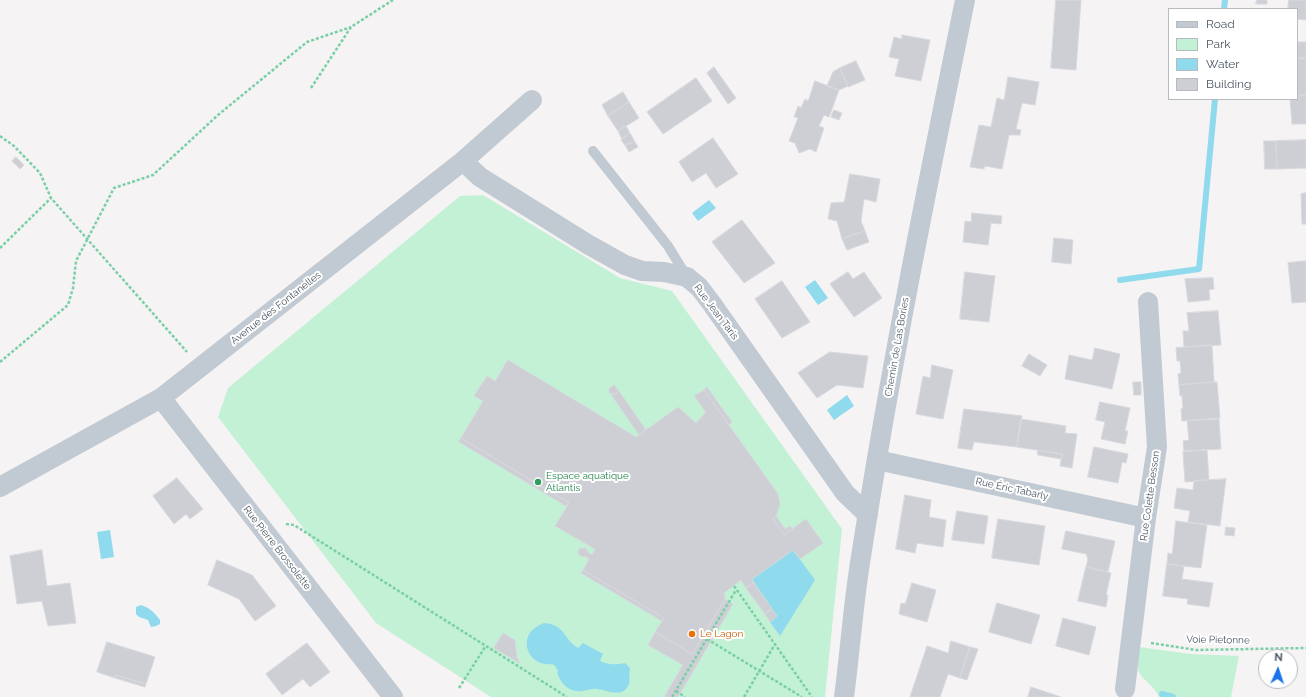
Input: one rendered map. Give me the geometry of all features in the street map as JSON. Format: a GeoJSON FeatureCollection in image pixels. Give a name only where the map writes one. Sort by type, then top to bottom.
{"type":"FeatureCollection","features":[{"type":"Feature","properties":{"kind":"street","name":"Chemin de Las Bories"},"geometry":{"type":"LineString","coordinates":[[844,697],[859,564],[877,460],[915,247],[965,0]]}},
{"type":"Feature","properties":{"kind":"street","name":"Avenue des Fontanelles"},"geometry":{"type":"LineString","coordinates":[[0,487],[161,398],[463,161],[532,100]]}},
{"type":"Feature","properties":{"kind":"street","name":"Rue Jean Taris"},"geometry":{"type":"LineString","coordinates":[[463,161],[480,178],[624,265],[642,271],[664,272],[687,276],[699,287],[712,304],[845,493],[868,515]]}},
{"type":"Feature","properties":{"kind":"street","name":"Rue Colette Besson"},"geometry":{"type":"LineString","coordinates":[[1125,689],[1146,518],[1157,447],[1148,302]]}},
{"type":"Feature","properties":{"kind":"street","name":"Rue Pierre Brossolette"},"geometry":{"type":"LineString","coordinates":[[161,398],[393,697]]}},
{"type":"Feature","properties":{"kind":"street","name":"Rue Éric Tabarly"},"geometry":{"type":"LineString","coordinates":[[877,460],[1146,518]]}},
{"type":"Feature","properties":{"kind":"lane"},"geometry":{"type":"LineString","coordinates":[[594,151],[668,246],[687,276]]}},
{"type":"Feature","properties":{"kind":"path"},"geometry":{"type":"LineString","coordinates":[[0,362],[68,305],[73,288],[76,260],[114,188],[153,175],[218,115],[307,42],[352,27],[393,0]]}},
{"type":"Feature","properties":{"kind":"path"},"geometry":{"type":"LineString","coordinates":[[311,88],[352,27]]}},
{"type":"Feature","properties":{"kind":"path"},"geometry":{"type":"LineString","coordinates":[[0,136],[14,146],[40,172],[51,198],[200,367]]}},
{"type":"Feature","properties":{"kind":"path"},"geometry":{"type":"LineString","coordinates":[[0,248],[51,198]]}},
{"type":"Feature","properties":{"kind":"path"},"geometry":{"type":"LineString","coordinates":[[283,524],[294,525],[567,697]]}},
{"type":"Feature","properties":{"kind":"path"},"geometry":{"type":"LineString","coordinates":[[734,586],[812,697]]}},
{"type":"Feature","properties":{"kind":"path"},"geometry":{"type":"LineString","coordinates":[[672,697],[736,590]]}},
{"type":"Feature","properties":{"kind":"path"},"geometry":{"type":"LineString","coordinates":[[707,639],[802,697]]}},
{"type":"Feature","properties":{"kind":"path","name":"Voie Pietonne"},"geometry":{"type":"LineString","coordinates":[[1131,641],[1196,650],[1306,648]]}},
{"type":"Feature","properties":{"kind":"path"},"geometry":{"type":"LineString","coordinates":[[744,697],[775,644]]}},
{"type":"Feature","properties":{"kind":"path"},"geometry":{"type":"LineString","coordinates":[[459,688],[485,646]]}},
{"type":"Feature","properties":{"kind":"path"},"geometry":{"type":"LineString","coordinates":[[676,691],[685,697]]}},
{"type":"Feature","properties":{"kind":"green space","name":"Espace aquatique Atlantis"},"geometry":{"type":"Polygon","coordinates":[[[483,195],[620,278],[672,291],[842,529],[825,697],[491,697],[376,623],[218,417],[228,388],[460,196],[483,195]]]}},
{"type":"Feature","properties":{"kind":"green space"},"geometry":{"type":"Polygon","coordinates":[[[1139,647],[1191,654],[1239,656],[1231,697],[1159,697],[1155,690],[1139,672],[1137,663],[1139,647]]]}},
{"type":"Feature","properties":{"kind":"water"},"geometry":{"type":"Polygon","coordinates":[[[709,200],[716,208],[698,221],[692,213],[709,200]]]}},
{"type":"Feature","properties":{"kind":"water"},"geometry":{"type":"Polygon","coordinates":[[[815,280],[828,298],[818,305],[805,287],[815,280]]]}},
{"type":"Feature","properties":{"kind":"water"},"geometry":{"type":"Polygon","coordinates":[[[847,395],[854,406],[834,420],[827,410],[847,395]]]}},
{"type":"Feature","properties":{"kind":"water"},"geometry":{"type":"Polygon","coordinates":[[[110,530],[114,557],[101,559],[97,532],[110,530]]]}},
{"type":"Feature","properties":{"kind":"water"},"geometry":{"type":"Polygon","coordinates":[[[793,550],[815,580],[780,636],[770,622],[777,616],[752,579],[793,550]]]}},
{"type":"Feature","properties":{"kind":"water"},"geometry":{"type":"Polygon","coordinates":[[[141,605],[147,607],[154,613],[160,620],[160,624],[151,627],[148,620],[139,617],[136,614],[136,607],[141,605]]]}},
{"type":"Feature","properties":{"kind":"water"},"geometry":{"type":"Polygon","coordinates":[[[544,623],[556,626],[569,641],[578,648],[583,643],[603,654],[600,661],[612,664],[625,663],[630,668],[628,687],[620,693],[595,689],[577,691],[569,689],[560,680],[555,666],[538,662],[531,656],[527,649],[529,634],[535,628],[544,623]]]}},
{"type":"Feature","properties":{"kind":"building"},"geometry":{"type":"Polygon","coordinates":[[[1056,0],[1081,0],[1076,70],[1051,68],[1056,0]]]}},
{"type":"Feature","properties":{"kind":"building"},"geometry":{"type":"Polygon","coordinates":[[[1257,0],[1267,0],[1267,4],[1256,4],[1257,0]]]}},
{"type":"Feature","properties":{"kind":"building"},"geometry":{"type":"Polygon","coordinates":[[[1289,0],[1306,0],[1306,20],[1298,19],[1298,8],[1288,8],[1289,0]]]}},
{"type":"Feature","properties":{"kind":"building"},"geometry":{"type":"Polygon","coordinates":[[[902,35],[930,40],[921,81],[895,76],[899,59],[889,57],[894,37],[902,39],[902,35]]]}},
{"type":"Feature","properties":{"kind":"building"},"geometry":{"type":"Polygon","coordinates":[[[1298,42],[1306,42],[1306,58],[1298,58],[1298,42]]]}},
{"type":"Feature","properties":{"kind":"building"},"geometry":{"type":"Polygon","coordinates":[[[1306,58],[1306,95],[1298,96],[1298,59],[1306,58]]]}},
{"type":"Feature","properties":{"kind":"building"},"geometry":{"type":"Polygon","coordinates":[[[856,61],[865,80],[848,87],[840,68],[856,61]]]}},
{"type":"Feature","properties":{"kind":"building"},"geometry":{"type":"Polygon","coordinates":[[[714,67],[736,98],[728,104],[707,73],[714,67]]]}},
{"type":"Feature","properties":{"kind":"building"},"geometry":{"type":"Polygon","coordinates":[[[840,68],[848,86],[839,90],[827,86],[833,72],[840,68]]]}},
{"type":"Feature","properties":{"kind":"building"},"geometry":{"type":"Polygon","coordinates":[[[1008,77],[1039,82],[1035,105],[1022,103],[1016,129],[1021,130],[1020,135],[1009,135],[1002,169],[985,166],[984,169],[970,167],[979,125],[991,127],[997,98],[1004,100],[1008,77]]]}},
{"type":"Feature","properties":{"kind":"building"},"geometry":{"type":"Polygon","coordinates":[[[696,78],[712,101],[663,134],[647,112],[696,78]]]}},
{"type":"Feature","properties":{"kind":"building"},"geometry":{"type":"Polygon","coordinates":[[[815,81],[839,90],[829,117],[824,115],[819,126],[824,128],[816,152],[810,149],[799,153],[795,143],[789,141],[798,118],[794,117],[798,106],[801,108],[805,99],[808,101],[815,81]]]}},
{"type":"Feature","properties":{"kind":"building"},"geometry":{"type":"Polygon","coordinates":[[[623,92],[629,102],[608,116],[602,105],[623,92]]]}},
{"type":"Feature","properties":{"kind":"building"},"geometry":{"type":"Polygon","coordinates":[[[1306,95],[1306,124],[1292,124],[1290,100],[1298,100],[1298,96],[1306,95]]]}},
{"type":"Feature","properties":{"kind":"building"},"geometry":{"type":"Polygon","coordinates":[[[629,102],[639,118],[618,131],[608,116],[629,102]]]}},
{"type":"Feature","properties":{"kind":"building"},"geometry":{"type":"Polygon","coordinates":[[[834,110],[842,113],[839,120],[831,117],[834,110]]]}},
{"type":"Feature","properties":{"kind":"building"},"geometry":{"type":"Polygon","coordinates":[[[626,126],[630,133],[622,139],[618,131],[626,126]]]}},
{"type":"Feature","properties":{"kind":"building"},"geometry":{"type":"Polygon","coordinates":[[[630,133],[635,142],[625,145],[621,140],[630,133]]]}},
{"type":"Feature","properties":{"kind":"building"},"geometry":{"type":"Polygon","coordinates":[[[713,138],[738,174],[716,188],[706,173],[692,182],[679,162],[713,138]]]}},
{"type":"Feature","properties":{"kind":"building"},"geometry":{"type":"Polygon","coordinates":[[[1306,140],[1306,168],[1277,169],[1276,141],[1306,140]]]}},
{"type":"Feature","properties":{"kind":"building"},"geometry":{"type":"Polygon","coordinates":[[[1264,141],[1276,141],[1277,169],[1265,169],[1264,141]]]}},
{"type":"Feature","properties":{"kind":"building"},"geometry":{"type":"Polygon","coordinates":[[[635,142],[638,147],[629,152],[625,145],[635,142]]]}},
{"type":"Feature","properties":{"kind":"building"},"geometry":{"type":"Polygon","coordinates":[[[16,157],[24,165],[20,169],[12,161],[16,157]]]}},
{"type":"Feature","properties":{"kind":"building"},"geometry":{"type":"Polygon","coordinates":[[[850,174],[880,179],[876,202],[864,199],[861,221],[865,231],[842,239],[837,221],[828,219],[831,203],[844,202],[850,174]]]}},
{"type":"Feature","properties":{"kind":"building"},"geometry":{"type":"Polygon","coordinates":[[[1306,193],[1306,224],[1302,224],[1301,194],[1306,193]]]}},
{"type":"Feature","properties":{"kind":"building"},"geometry":{"type":"Polygon","coordinates":[[[972,213],[1002,216],[1001,224],[991,223],[988,245],[963,242],[965,221],[971,222],[972,213]]]}},
{"type":"Feature","properties":{"kind":"building"},"geometry":{"type":"Polygon","coordinates":[[[742,220],[775,263],[744,283],[712,242],[742,220]]]}},
{"type":"Feature","properties":{"kind":"building"},"geometry":{"type":"Polygon","coordinates":[[[865,231],[869,242],[847,250],[842,239],[865,231]]]}},
{"type":"Feature","properties":{"kind":"building"},"geometry":{"type":"Polygon","coordinates":[[[1054,238],[1073,240],[1071,264],[1052,262],[1054,238]]]}},
{"type":"Feature","properties":{"kind":"building"},"geometry":{"type":"Polygon","coordinates":[[[1306,261],[1306,302],[1292,303],[1288,263],[1306,261]]]}},
{"type":"Feature","properties":{"kind":"building"},"geometry":{"type":"Polygon","coordinates":[[[848,272],[853,279],[864,272],[882,298],[854,317],[830,284],[848,272]]]}},
{"type":"Feature","properties":{"kind":"building"},"geometry":{"type":"Polygon","coordinates":[[[965,272],[995,276],[989,322],[960,319],[965,272]]]}},
{"type":"Feature","properties":{"kind":"building"},"geometry":{"type":"Polygon","coordinates":[[[1213,278],[1214,289],[1209,290],[1210,300],[1188,302],[1185,279],[1213,278]]]}},
{"type":"Feature","properties":{"kind":"building"},"geometry":{"type":"Polygon","coordinates":[[[782,281],[810,322],[782,338],[755,299],[782,281]]]}},
{"type":"Feature","properties":{"kind":"building"},"geometry":{"type":"Polygon","coordinates":[[[1218,311],[1221,345],[1184,347],[1183,331],[1189,331],[1187,313],[1218,311]]]}},
{"type":"Feature","properties":{"kind":"building"},"geometry":{"type":"Polygon","coordinates":[[[1212,345],[1214,382],[1179,385],[1178,374],[1181,373],[1180,361],[1177,361],[1176,348],[1212,345]]]}},
{"type":"Feature","properties":{"kind":"building"},"geometry":{"type":"Polygon","coordinates":[[[1095,348],[1120,354],[1112,389],[1065,379],[1069,355],[1092,360],[1095,348]]]}},
{"type":"Feature","properties":{"kind":"building"},"geometry":{"type":"Polygon","coordinates":[[[830,352],[868,356],[863,388],[837,385],[817,398],[798,373],[830,352]]]}},
{"type":"Feature","properties":{"kind":"building"},"geometry":{"type":"Polygon","coordinates":[[[1029,354],[1047,365],[1040,376],[1022,366],[1029,354]]]}},
{"type":"Feature","properties":{"kind":"building"},"geometry":{"type":"Polygon","coordinates":[[[508,360],[636,437],[678,407],[696,423],[706,412],[694,396],[704,390],[778,494],[780,504],[776,516],[773,519],[784,535],[806,519],[823,543],[800,559],[793,550],[752,579],[754,583],[746,588],[741,580],[724,593],[725,599],[692,654],[655,632],[664,618],[583,570],[589,559],[585,556],[583,557],[579,555],[579,549],[586,548],[592,555],[595,549],[555,526],[569,503],[461,438],[483,401],[474,396],[487,376],[495,381],[508,360]]]}},
{"type":"Feature","properties":{"kind":"building"},"geometry":{"type":"Polygon","coordinates":[[[932,365],[953,370],[943,419],[916,414],[923,376],[930,378],[932,365]]]}},
{"type":"Feature","properties":{"kind":"building"},"geometry":{"type":"Polygon","coordinates":[[[1133,382],[1141,382],[1141,395],[1134,395],[1133,382]]]}},
{"type":"Feature","properties":{"kind":"building"},"geometry":{"type":"Polygon","coordinates":[[[1217,382],[1220,418],[1182,421],[1182,396],[1180,396],[1179,385],[1217,382]]]}},
{"type":"Feature","properties":{"kind":"building"},"geometry":{"type":"Polygon","coordinates":[[[614,385],[619,391],[611,395],[609,389],[614,385]]]}},
{"type":"Feature","properties":{"kind":"building"},"geometry":{"type":"Polygon","coordinates":[[[707,387],[732,422],[729,425],[704,390],[707,387]]]}},
{"type":"Feature","properties":{"kind":"building"},"geometry":{"type":"Polygon","coordinates":[[[619,391],[646,430],[639,435],[610,393],[614,394],[619,391]]]}},
{"type":"Feature","properties":{"kind":"building"},"geometry":{"type":"Polygon","coordinates":[[[1100,402],[1130,408],[1125,431],[1128,431],[1125,444],[1101,439],[1105,422],[1096,420],[1100,402]]]}},
{"type":"Feature","properties":{"kind":"building"},"geometry":{"type":"Polygon","coordinates":[[[964,409],[1022,416],[1017,447],[974,442],[972,450],[958,448],[964,409]]]}},
{"type":"Feature","properties":{"kind":"building"},"geometry":{"type":"Polygon","coordinates":[[[1021,419],[1066,426],[1065,433],[1077,434],[1072,468],[1060,466],[1062,454],[1017,447],[1021,419]]]}},
{"type":"Feature","properties":{"kind":"building"},"geometry":{"type":"Polygon","coordinates":[[[1219,419],[1221,449],[1184,451],[1183,441],[1189,440],[1187,421],[1219,419]]]}},
{"type":"Feature","properties":{"kind":"building"},"geometry":{"type":"Polygon","coordinates":[[[461,438],[569,503],[566,506],[459,442],[461,438]]]}},
{"type":"Feature","properties":{"kind":"building"},"geometry":{"type":"Polygon","coordinates":[[[1094,447],[1128,454],[1126,463],[1122,462],[1118,483],[1088,477],[1094,447]]]}},
{"type":"Feature","properties":{"kind":"building"},"geometry":{"type":"Polygon","coordinates":[[[1038,450],[1062,454],[1061,459],[1038,455],[1038,450]]]}},
{"type":"Feature","properties":{"kind":"building"},"geometry":{"type":"Polygon","coordinates":[[[1207,450],[1209,480],[1185,482],[1183,452],[1207,450]]]}},
{"type":"Feature","properties":{"kind":"building"},"geometry":{"type":"Polygon","coordinates":[[[177,478],[203,509],[190,519],[186,514],[174,524],[153,496],[177,478]]]}},
{"type":"Feature","properties":{"kind":"building"},"geometry":{"type":"Polygon","coordinates":[[[1226,479],[1220,526],[1188,522],[1190,511],[1174,508],[1177,488],[1193,490],[1194,481],[1226,479]]]}},
{"type":"Feature","properties":{"kind":"building"},"geometry":{"type":"Polygon","coordinates":[[[905,495],[931,500],[929,517],[946,520],[943,547],[917,543],[915,553],[896,549],[905,495]]]}},
{"type":"Feature","properties":{"kind":"building"},"geometry":{"type":"Polygon","coordinates":[[[957,511],[988,516],[984,544],[952,540],[957,511]]]}},
{"type":"Feature","properties":{"kind":"building"},"geometry":{"type":"Polygon","coordinates":[[[776,516],[785,529],[790,526],[793,529],[784,535],[773,519],[776,516]]]}},
{"type":"Feature","properties":{"kind":"building"},"geometry":{"type":"Polygon","coordinates":[[[998,519],[1045,526],[1039,565],[992,558],[998,519]]]}},
{"type":"Feature","properties":{"kind":"building"},"geometry":{"type":"Polygon","coordinates":[[[1176,521],[1207,525],[1201,568],[1167,564],[1168,553],[1172,554],[1176,521]]]}},
{"type":"Feature","properties":{"kind":"building"},"geometry":{"type":"Polygon","coordinates":[[[1226,527],[1235,528],[1234,536],[1225,535],[1226,527]]]}},
{"type":"Feature","properties":{"kind":"building"},"geometry":{"type":"Polygon","coordinates":[[[1066,531],[1115,541],[1108,572],[1086,567],[1088,559],[1086,554],[1062,549],[1066,531]]]}},
{"type":"Feature","properties":{"kind":"building"},"geometry":{"type":"Polygon","coordinates":[[[42,550],[47,586],[70,583],[76,623],[48,626],[42,601],[17,604],[10,556],[42,550]]]}},
{"type":"Feature","properties":{"kind":"building"},"geometry":{"type":"Polygon","coordinates":[[[217,560],[252,575],[276,606],[255,621],[239,599],[208,585],[217,560]]]}},
{"type":"Feature","properties":{"kind":"building"},"geometry":{"type":"Polygon","coordinates":[[[1167,564],[1184,566],[1182,579],[1213,583],[1209,607],[1187,604],[1188,599],[1163,596],[1167,564]]]}},
{"type":"Feature","properties":{"kind":"building"},"geometry":{"type":"Polygon","coordinates":[[[1086,567],[1111,573],[1106,595],[1108,595],[1106,607],[1078,601],[1086,567]]]}},
{"type":"Feature","properties":{"kind":"building"},"geometry":{"type":"Polygon","coordinates":[[[583,570],[664,618],[662,621],[581,573],[583,570]]]}},
{"type":"Feature","properties":{"kind":"building"},"geometry":{"type":"Polygon","coordinates":[[[754,583],[772,609],[765,614],[746,588],[754,583]]]}},
{"type":"Feature","properties":{"kind":"building"},"geometry":{"type":"Polygon","coordinates":[[[912,583],[936,590],[927,622],[899,614],[901,603],[905,604],[912,583]]]}},
{"type":"Feature","properties":{"kind":"building"},"geometry":{"type":"Polygon","coordinates":[[[725,599],[733,604],[678,697],[664,697],[683,665],[648,645],[655,632],[692,654],[725,599]]]}},
{"type":"Feature","properties":{"kind":"building"},"geometry":{"type":"Polygon","coordinates":[[[997,603],[1040,615],[1031,644],[989,632],[997,603]]]}},
{"type":"Feature","properties":{"kind":"building"},"geometry":{"type":"Polygon","coordinates":[[[772,609],[777,616],[770,622],[765,614],[772,609]]]}},
{"type":"Feature","properties":{"kind":"building"},"geometry":{"type":"Polygon","coordinates":[[[1063,618],[1096,627],[1089,655],[1056,646],[1063,618]]]}},
{"type":"Feature","properties":{"kind":"building"},"geometry":{"type":"Polygon","coordinates":[[[503,633],[515,640],[517,658],[521,664],[494,648],[503,633]]]}},
{"type":"Feature","properties":{"kind":"building"},"geometry":{"type":"Polygon","coordinates":[[[951,641],[970,647],[960,678],[948,674],[940,697],[910,697],[927,646],[948,653],[951,641]]]}},
{"type":"Feature","properties":{"kind":"building"},"geometry":{"type":"Polygon","coordinates":[[[107,642],[155,657],[146,684],[116,675],[115,678],[97,672],[107,642]]]}},
{"type":"Feature","properties":{"kind":"building"},"geometry":{"type":"Polygon","coordinates":[[[307,643],[330,672],[310,687],[303,679],[282,695],[266,674],[307,643]]]}},
{"type":"Feature","properties":{"kind":"building"},"geometry":{"type":"Polygon","coordinates":[[[970,647],[978,649],[967,680],[960,678],[970,647]]]}},
{"type":"Feature","properties":{"kind":"building"},"geometry":{"type":"Polygon","coordinates":[[[116,675],[146,684],[145,687],[115,678],[116,675]]]}},
{"type":"Feature","properties":{"kind":"building"},"geometry":{"type":"Polygon","coordinates":[[[1031,687],[1061,697],[1028,697],[1031,687]]]}},
{"type":"Feature","properties":{"kind":"waterway"},"geometry":{"type":"LineString","coordinates":[[1224,8],[1225,0]]}},
{"type":"Feature","properties":{"kind":"waterway"},"geometry":{"type":"LineString","coordinates":[[1120,280],[1199,269],[1215,100]]}},
{"type":"Feature","properties":{"kind":"waterway"},"geometry":{"type":"LineString","coordinates":[[1162,694],[1173,697]]}},
{"type":"Feature","properties":{"kind":"place","name":"Espace aquatique Atlantis"},"geometry":{"type":"Point","coordinates":[538,482]}},
{"type":"Feature","properties":{"kind":"place","name":"Le Lagon"},"geometry":{"type":"Point","coordinates":[692,634]}}]}
